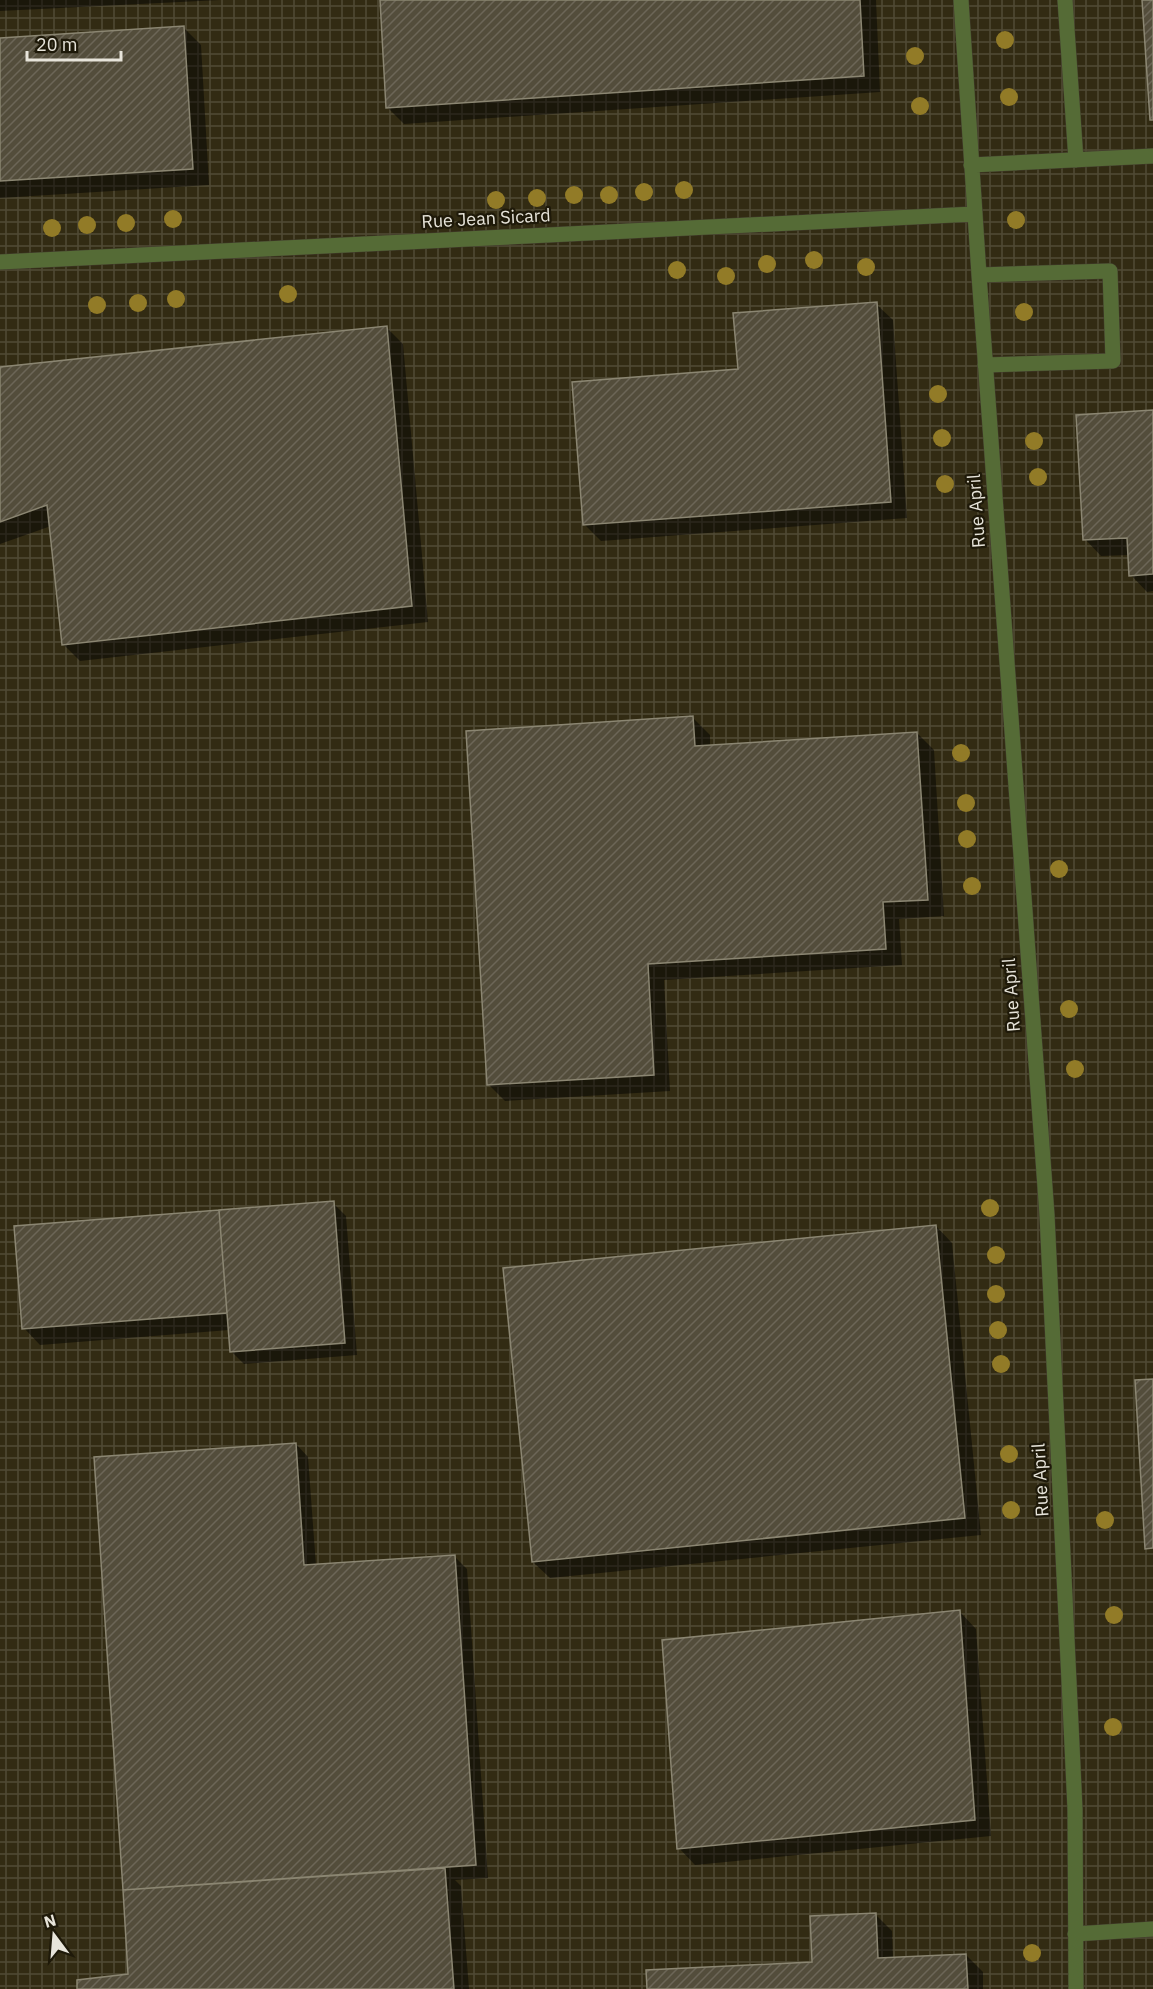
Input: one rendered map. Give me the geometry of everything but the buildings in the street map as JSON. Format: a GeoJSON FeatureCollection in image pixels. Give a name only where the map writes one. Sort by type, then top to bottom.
{"type":"FeatureCollection","features":[{"type":"Feature","properties":{"kind":"street","name":"Rue April"},"geometry":{"type":"LineString","coordinates":[[961,0],[974,214],[1047,1215],[1075,1809],[1076,1989]]}},
{"type":"Feature","properties":{"kind":"street"},"geometry":{"type":"LineString","coordinates":[[1065,0],[1076,160]]}},
{"type":"Feature","properties":{"kind":"street"},"geometry":{"type":"LineString","coordinates":[[971,165],[1153,156]]}},
{"type":"Feature","properties":{"kind":"street","name":"Rue Jean Sicard"},"geometry":{"type":"LineString","coordinates":[[0,262],[974,214]]}},
{"type":"Feature","properties":{"kind":"street"},"geometry":{"type":"LineString","coordinates":[[979,275],[1110,271],[1113,361],[985,365]]}},
{"type":"Feature","properties":{"kind":"street"},"geometry":{"type":"LineString","coordinates":[[1076,1934],[1153,1929]]}},
{"type":"Feature","properties":{"kind":"shaded area"},"geometry":{"type":"Polygon","coordinates":[[[0,0],[1153,0],[1153,1989],[0,1989],[0,0]]]}}]}
